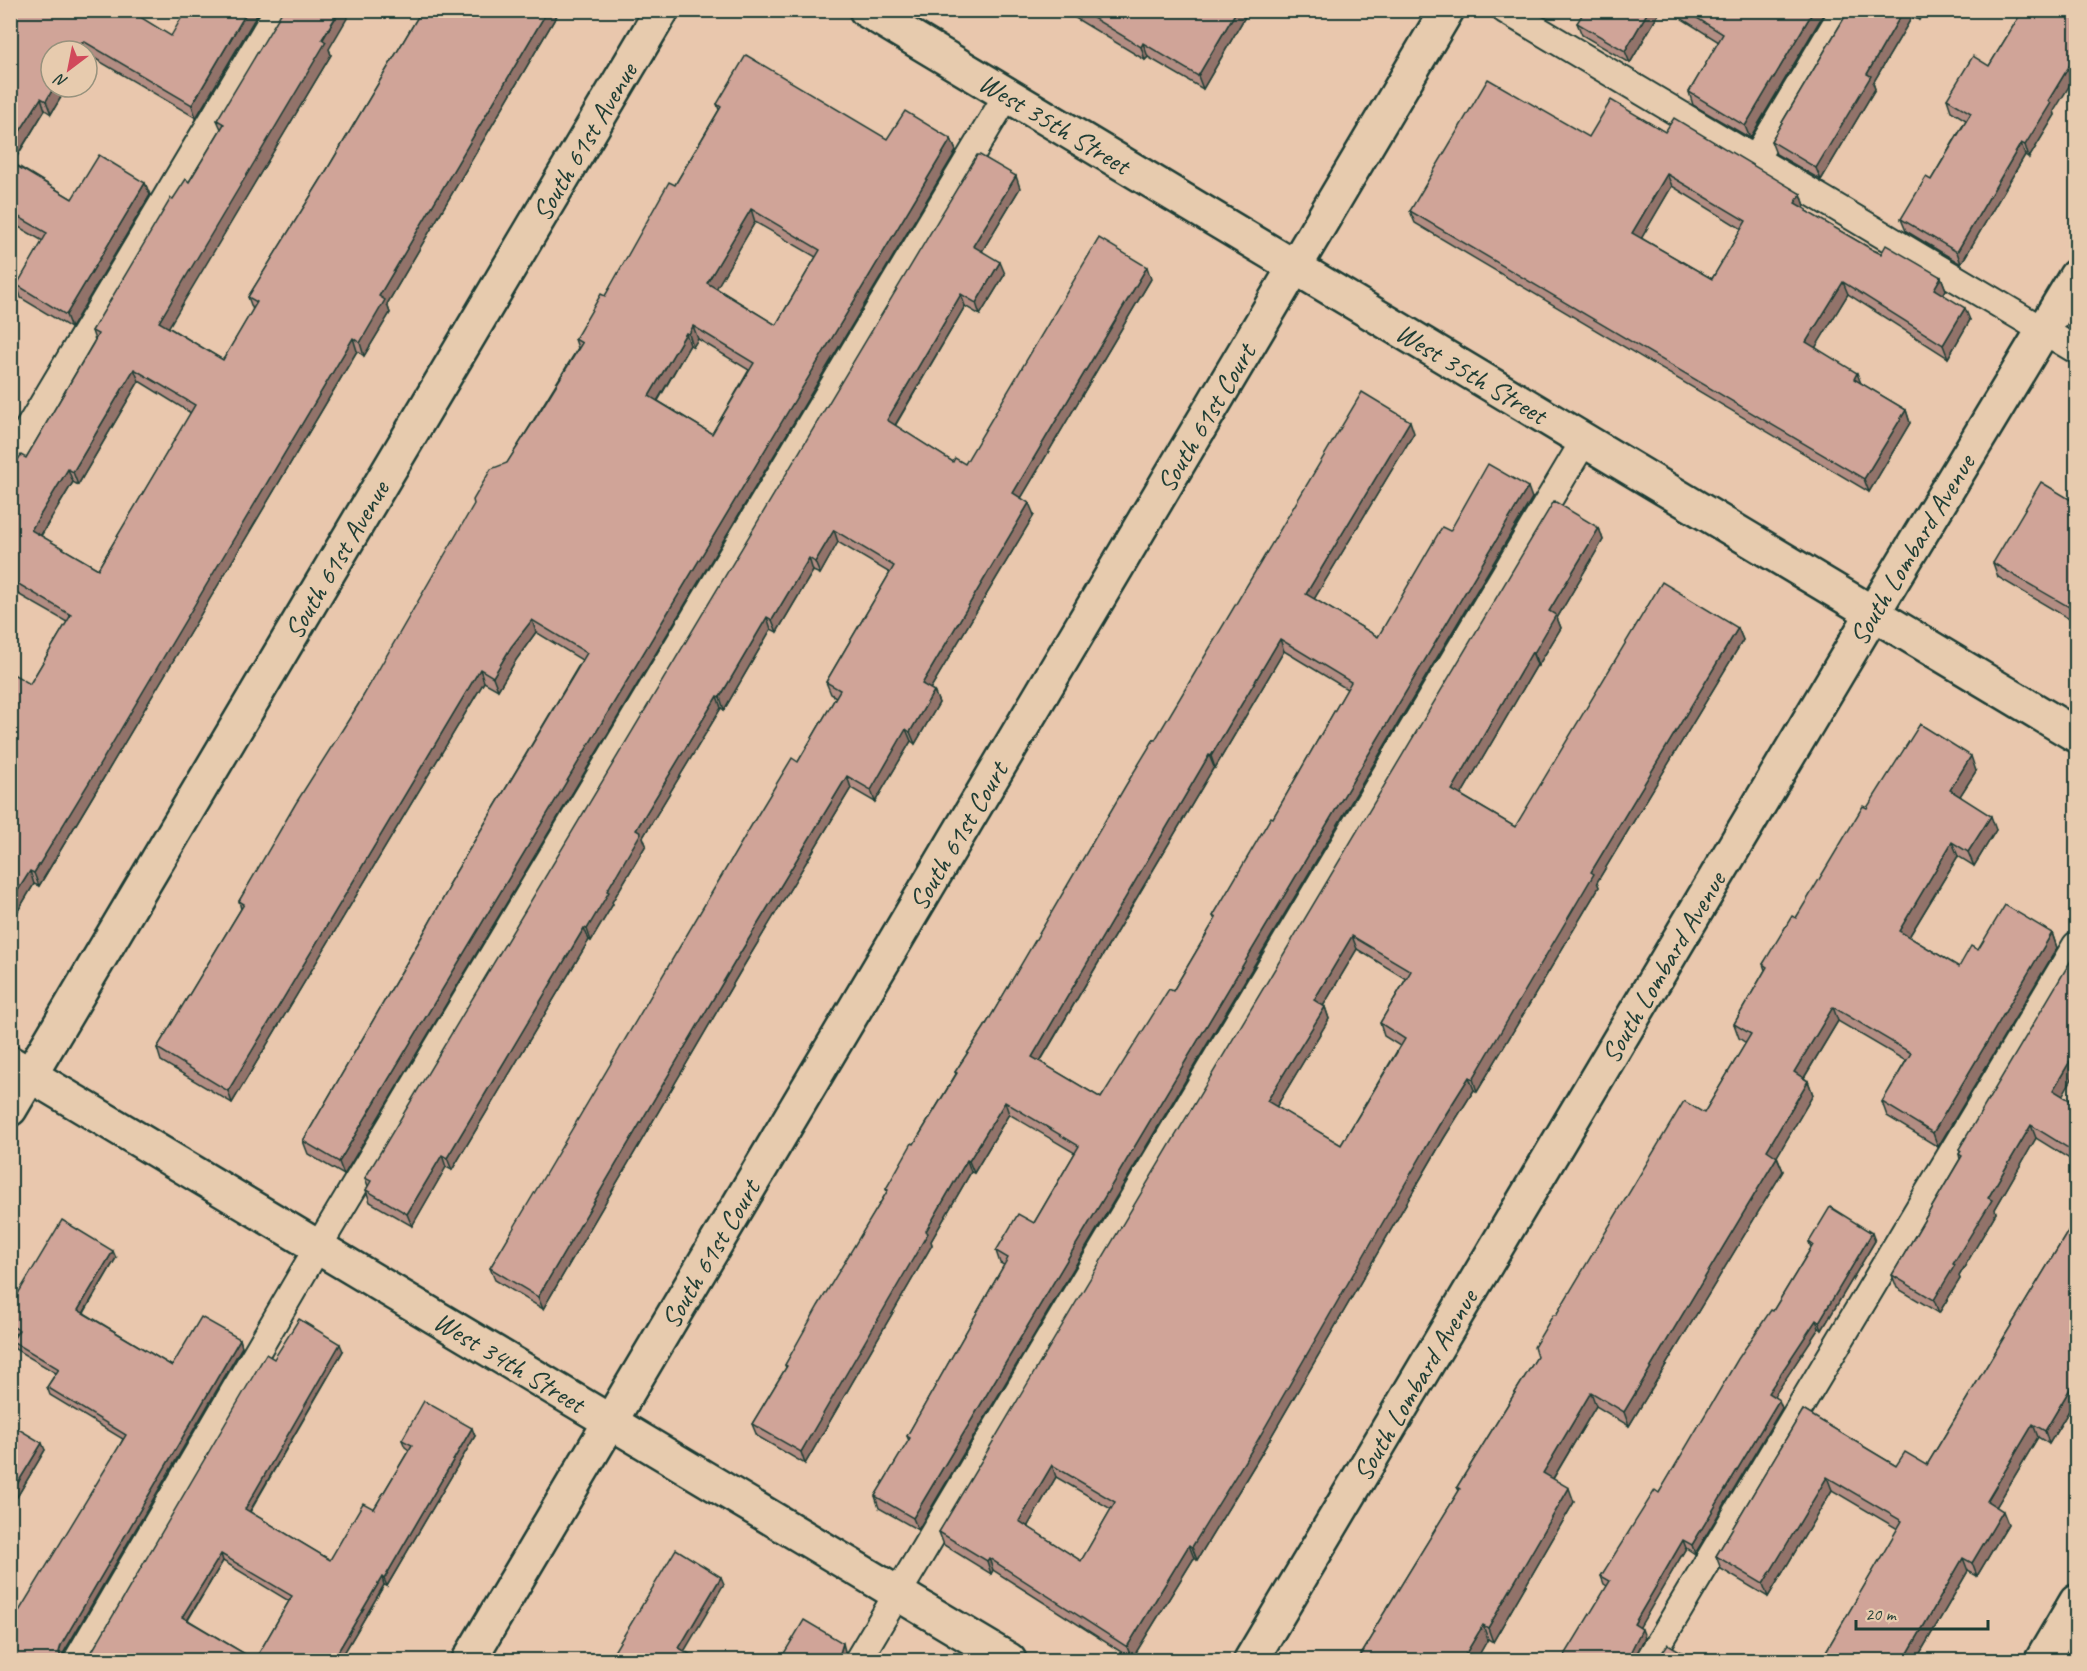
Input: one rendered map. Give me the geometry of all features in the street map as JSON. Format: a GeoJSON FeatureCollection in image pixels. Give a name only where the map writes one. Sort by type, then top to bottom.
{"type":"FeatureCollection","features":[{"type":"Feature","properties":{"kind":"street","name":"South 61st Avenue"},"geometry":{"type":"LineString","coordinates":[[10,1109],[20,1069],[662,10]]}},
{"type":"Feature","properties":{"kind":"street","name":"West 35th Street"},"geometry":{"type":"LineString","coordinates":[[866,10],[2076,735]]}},
{"type":"Feature","properties":{"kind":"street","name":"South 61st Court"},"geometry":{"type":"LineString","coordinates":[[469,1660],[1447,10]]}},
{"type":"Feature","properties":{"kind":"street","name":"South Lombard Avenue"},"geometry":{"type":"LineString","coordinates":[[1251,1660],[1873,613],[2076,276]]}},
{"type":"Feature","properties":{"kind":"street","name":"West 34th Street"},"geometry":{"type":"LineString","coordinates":[[20,1069],[1009,1660]]}},
{"type":"Feature","properties":{"kind":"street"},"geometry":{"type":"LineString","coordinates":[[2042,1660],[2076,1602]]}},
{"type":"Feature","properties":{"kind":"lane"},"geometry":{"type":"LineString","coordinates":[[10,459],[278,10]]}},
{"type":"Feature","properties":{"kind":"lane"},"geometry":{"type":"LineString","coordinates":[[1505,10],[2076,351]]}},
{"type":"Feature","properties":{"kind":"lane"},"geometry":{"type":"LineString","coordinates":[[1755,159],[1844,10]]}},
{"type":"Feature","properties":{"kind":"lane"},"geometry":{"type":"LineString","coordinates":[[77,1660],[318,1247],[1007,95]]}},
{"type":"Feature","properties":{"kind":"lane"},"geometry":{"type":"LineString","coordinates":[[858,1660],[1584,441]]}},
{"type":"Feature","properties":{"kind":"lane"},"geometry":{"type":"LineString","coordinates":[[1649,1660],[2076,945]]}},
{"type":"Feature","properties":{"kind":"building"},"geometry":{"type":"Polygon","coordinates":[[[10,10],[129,10],[171,36],[186,10],[248,10],[192,105],[99,50],[99,39],[39,39],[40,99],[10,147],[10,10]]]}},
{"type":"Feature","properties":{"kind":"building"},"geometry":{"type":"Polygon","coordinates":[[[283,10],[340,10],[322,39],[326,42],[159,322],[223,360],[257,302],[248,297],[422,10],[548,10],[379,296],[385,300],[360,343],[353,338],[96,771],[34,873],[30,871],[10,903],[10,672],[30,684],[71,615],[10,579],[10,472],[21,455],[26,458],[93,344],[98,334],[92,331],[171,198],[173,199],[186,179],[189,182],[224,124],[217,120],[283,10]],[[134,369],[73,472],[68,469],[31,530],[98,569],[195,405],[134,369]]]}},
{"type":"Feature","properties":{"kind":"building"},"geometry":{"type":"Polygon","coordinates":[[[1080,10],[1237,10],[1198,76],[1143,43],[1141,47],[1080,10]]]}},
{"type":"Feature","properties":{"kind":"building"},"geometry":{"type":"Polygon","coordinates":[[[1585,10],[1649,10],[1625,51],[1577,23],[1585,10]]]}},
{"type":"Feature","properties":{"kind":"building"},"geometry":{"type":"Polygon","coordinates":[[[1684,10],[1814,10],[1745,126],[1689,92],[1723,34],[1684,10]]]}},
{"type":"Feature","properties":{"kind":"building"},"geometry":{"type":"Polygon","coordinates":[[[1849,10],[1904,10],[1867,74],[1871,76],[1816,168],[1771,141],[1849,10]]]}},
{"type":"Feature","properties":{"kind":"building"},"geometry":{"type":"Polygon","coordinates":[[[2023,10],[2076,10],[2076,55],[2048,101],[2051,103],[2025,145],[2021,143],[1957,252],[1901,219],[1926,177],[1931,180],[1971,113],[1947,99],[1973,56],[1989,66],[2023,10]]]}},
{"type":"Feature","properties":{"kind":"building"},"geometry":{"type":"Polygon","coordinates":[[[746,55],[887,139],[905,111],[951,139],[339,1162],[303,1141],[421,938],[450,886],[448,885],[587,653],[532,620],[511,647],[493,677],[480,669],[228,1091],[157,1048],[244,904],[239,901],[296,803],[358,705],[474,504],[473,500],[491,469],[507,463],[542,408],[582,343],[575,339],[601,294],[605,296],[669,182],[675,185],[721,107],[717,104],[746,55]],[[751,209],[707,283],[776,325],[820,250],[751,209]],[[693,326],[689,334],[686,333],[649,396],[712,434],[754,363],[693,326]]]}},
{"type":"Feature","properties":{"kind":"building"},"geometry":{"type":"Polygon","coordinates":[[[1488,79],[1589,137],[1611,100],[1665,132],[1674,118],[1801,194],[1795,203],[1806,211],[1881,254],[1886,245],[1941,277],[1934,289],[1965,308],[1943,345],[1843,282],[1806,342],[1857,373],[1854,379],[1906,410],[1864,479],[1410,211],[1488,79]],[[1667,174],[1632,233],[1712,279],[1746,221],[1667,174]]]}},
{"type":"Feature","properties":{"kind":"building"},"geometry":{"type":"Polygon","coordinates":[[[99,155],[145,183],[66,315],[17,285],[47,233],[10,212],[10,162],[72,199],[99,155]]]}},
{"type":"Feature","properties":{"kind":"building"},"geometry":{"type":"Polygon","coordinates":[[[977,155],[1016,176],[973,246],[1000,262],[976,303],[961,294],[887,420],[953,462],[955,458],[965,464],[1099,238],[1147,267],[1013,493],[1029,503],[922,684],[934,691],[910,732],[906,729],[871,790],[847,776],[538,1297],[490,1268],[792,758],[798,762],[840,690],[826,682],[894,566],[834,530],[815,562],[809,558],[772,620],[767,617],[720,697],[717,696],[636,830],[641,833],[587,929],[584,928],[447,1158],[442,1155],[407,1214],[366,1190],[371,1181],[365,1178],[977,155]]]}},
{"type":"Feature","properties":{"kind":"building"},"geometry":{"type":"Polygon","coordinates":[[[1362,392],[1410,421],[1306,594],[1378,637],[1442,527],[1450,531],[1488,464],[1528,487],[913,1518],[875,1496],[910,1438],[907,1436],[1008,1258],[996,1251],[1018,1214],[1034,1223],[1079,1146],[1005,1102],[969,1161],[967,1160],[926,1231],[928,1233],[801,1452],[752,1424],[787,1366],[785,1365],[818,1306],[888,1190],[886,1189],[912,1143],[914,1144],[957,1073],[955,1072],[984,1028],[1126,785],[1362,392]],[[1280,639],[1211,756],[1209,755],[1032,1057],[1101,1098],[1169,989],[1173,991],[1216,918],[1213,916],[1271,817],[1273,818],[1351,682],[1280,639]]]}},
{"type":"Feature","properties":{"kind":"building"},"geometry":{"type":"Polygon","coordinates":[[[2076,412],[2076,425],[2071,422],[2076,412]]]}},
{"type":"Feature","properties":{"kind":"building"},"geometry":{"type":"Polygon","coordinates":[[[2041,482],[2076,503],[2076,611],[1993,563],[2041,482]]]}},
{"type":"Feature","properties":{"kind":"building"},"geometry":{"type":"Polygon","coordinates":[[[1554,501],[1599,528],[1549,611],[1556,615],[1452,790],[1515,827],[1662,582],[1738,628],[1591,872],[1594,874],[1473,1079],[1469,1077],[1439,1125],[1256,1443],[1192,1547],[1189,1545],[1127,1647],[989,1558],[987,1561],[939,1532],[1554,501]],[[1352,936],[1314,1000],[1325,1007],[1267,1101],[1341,1145],[1405,1039],[1380,1023],[1411,971],[1352,936]],[[1052,1465],[1019,1521],[1081,1561],[1115,1502],[1052,1465]]]}},
{"type":"Feature","properties":{"kind":"building"},"geometry":{"type":"Polygon","coordinates":[[[1920,724],[1971,756],[1950,790],[1991,816],[1968,852],[1952,842],[1899,931],[1959,967],[1971,946],[1978,950],[2005,905],[2052,933],[1933,1133],[1882,1102],[1911,1053],[1833,1007],[1794,1072],[1808,1081],[1767,1150],[1777,1157],[1624,1412],[1591,1392],[1543,1473],[1569,1488],[1488,1628],[1483,1625],[1462,1660],[1358,1660],[1375,1632],[1373,1631],[1460,1489],[1457,1487],[1537,1357],[1534,1347],[1553,1315],[1556,1315],[1684,1101],[1704,1113],[1751,1034],[1734,1024],[1767,967],[1763,964],[1792,916],[1796,918],[1863,806],[1867,808],[1920,724]]]}},
{"type":"Feature","properties":{"kind":"building"},"geometry":{"type":"Polygon","coordinates":[[[2076,952],[2076,1051],[2053,1090],[2076,1104],[2076,1153],[2031,1125],[1988,1198],[1992,1200],[1934,1300],[1892,1275],[1962,1156],[1959,1154],[1961,1151],[1959,1149],[2076,952]]]}},
{"type":"Feature","properties":{"kind":"building"},"geometry":{"type":"Polygon","coordinates":[[[1830,1207],[1872,1233],[1819,1322],[1816,1320],[1768,1393],[1779,1400],[1692,1545],[1683,1540],[1634,1624],[1642,1629],[1631,1651],[1634,1660],[1562,1660],[1610,1581],[1601,1576],[1655,1490],[1659,1493],[1738,1359],[1771,1310],[1773,1311],[1813,1245],[1809,1242],[1830,1207]]]}},
{"type":"Feature","properties":{"kind":"building"},"geometry":{"type":"Polygon","coordinates":[[[2076,1218],[2076,1383],[2074,1382],[2045,1431],[2033,1424],[1987,1501],[2003,1511],[1972,1563],[1963,1558],[1904,1660],[1821,1660],[1902,1521],[1827,1477],[1763,1584],[1716,1556],[1803,1410],[1896,1466],[1905,1452],[1927,1465],[2076,1218]]]}},
{"type":"Feature","properties":{"kind":"building"},"geometry":{"type":"Polygon","coordinates":[[[62,1220],[113,1251],[78,1310],[172,1366],[201,1317],[240,1339],[61,1645],[59,1652],[62,1660],[10,1660],[10,1626],[126,1435],[47,1387],[59,1369],[12,1341],[19,1330],[10,1325],[10,1307],[62,1220]]]}},
{"type":"Feature","properties":{"kind":"building"},"geometry":{"type":"Polygon","coordinates":[[[299,1319],[340,1344],[245,1509],[330,1560],[363,1503],[374,1509],[412,1445],[402,1440],[424,1401],[472,1428],[384,1579],[382,1577],[333,1660],[255,1660],[156,1660],[153,1659],[87,1660],[266,1354],[274,1359],[299,1319]],[[221,1554],[182,1617],[255,1660],[292,1596],[221,1554]]]}},
{"type":"Feature","properties":{"kind":"building"},"geometry":{"type":"Polygon","coordinates":[[[10,1424],[42,1443],[14,1489],[10,1487],[10,1424]]]}},
{"type":"Feature","properties":{"kind":"building"},"geometry":{"type":"Polygon","coordinates":[[[676,1549],[721,1577],[679,1648],[700,1660],[609,1660],[676,1549]]]}},
{"type":"Feature","properties":{"kind":"building"},"geometry":{"type":"Polygon","coordinates":[[[804,1620],[843,1643],[840,1653],[843,1660],[780,1660],[804,1620]]]}},
{"type":"Feature","properties":{"kind":"building"},"geometry":{"type":"Polygon","coordinates":[[[1668,1644],[1695,1660],[1657,1660],[1668,1644]]]}}]}
